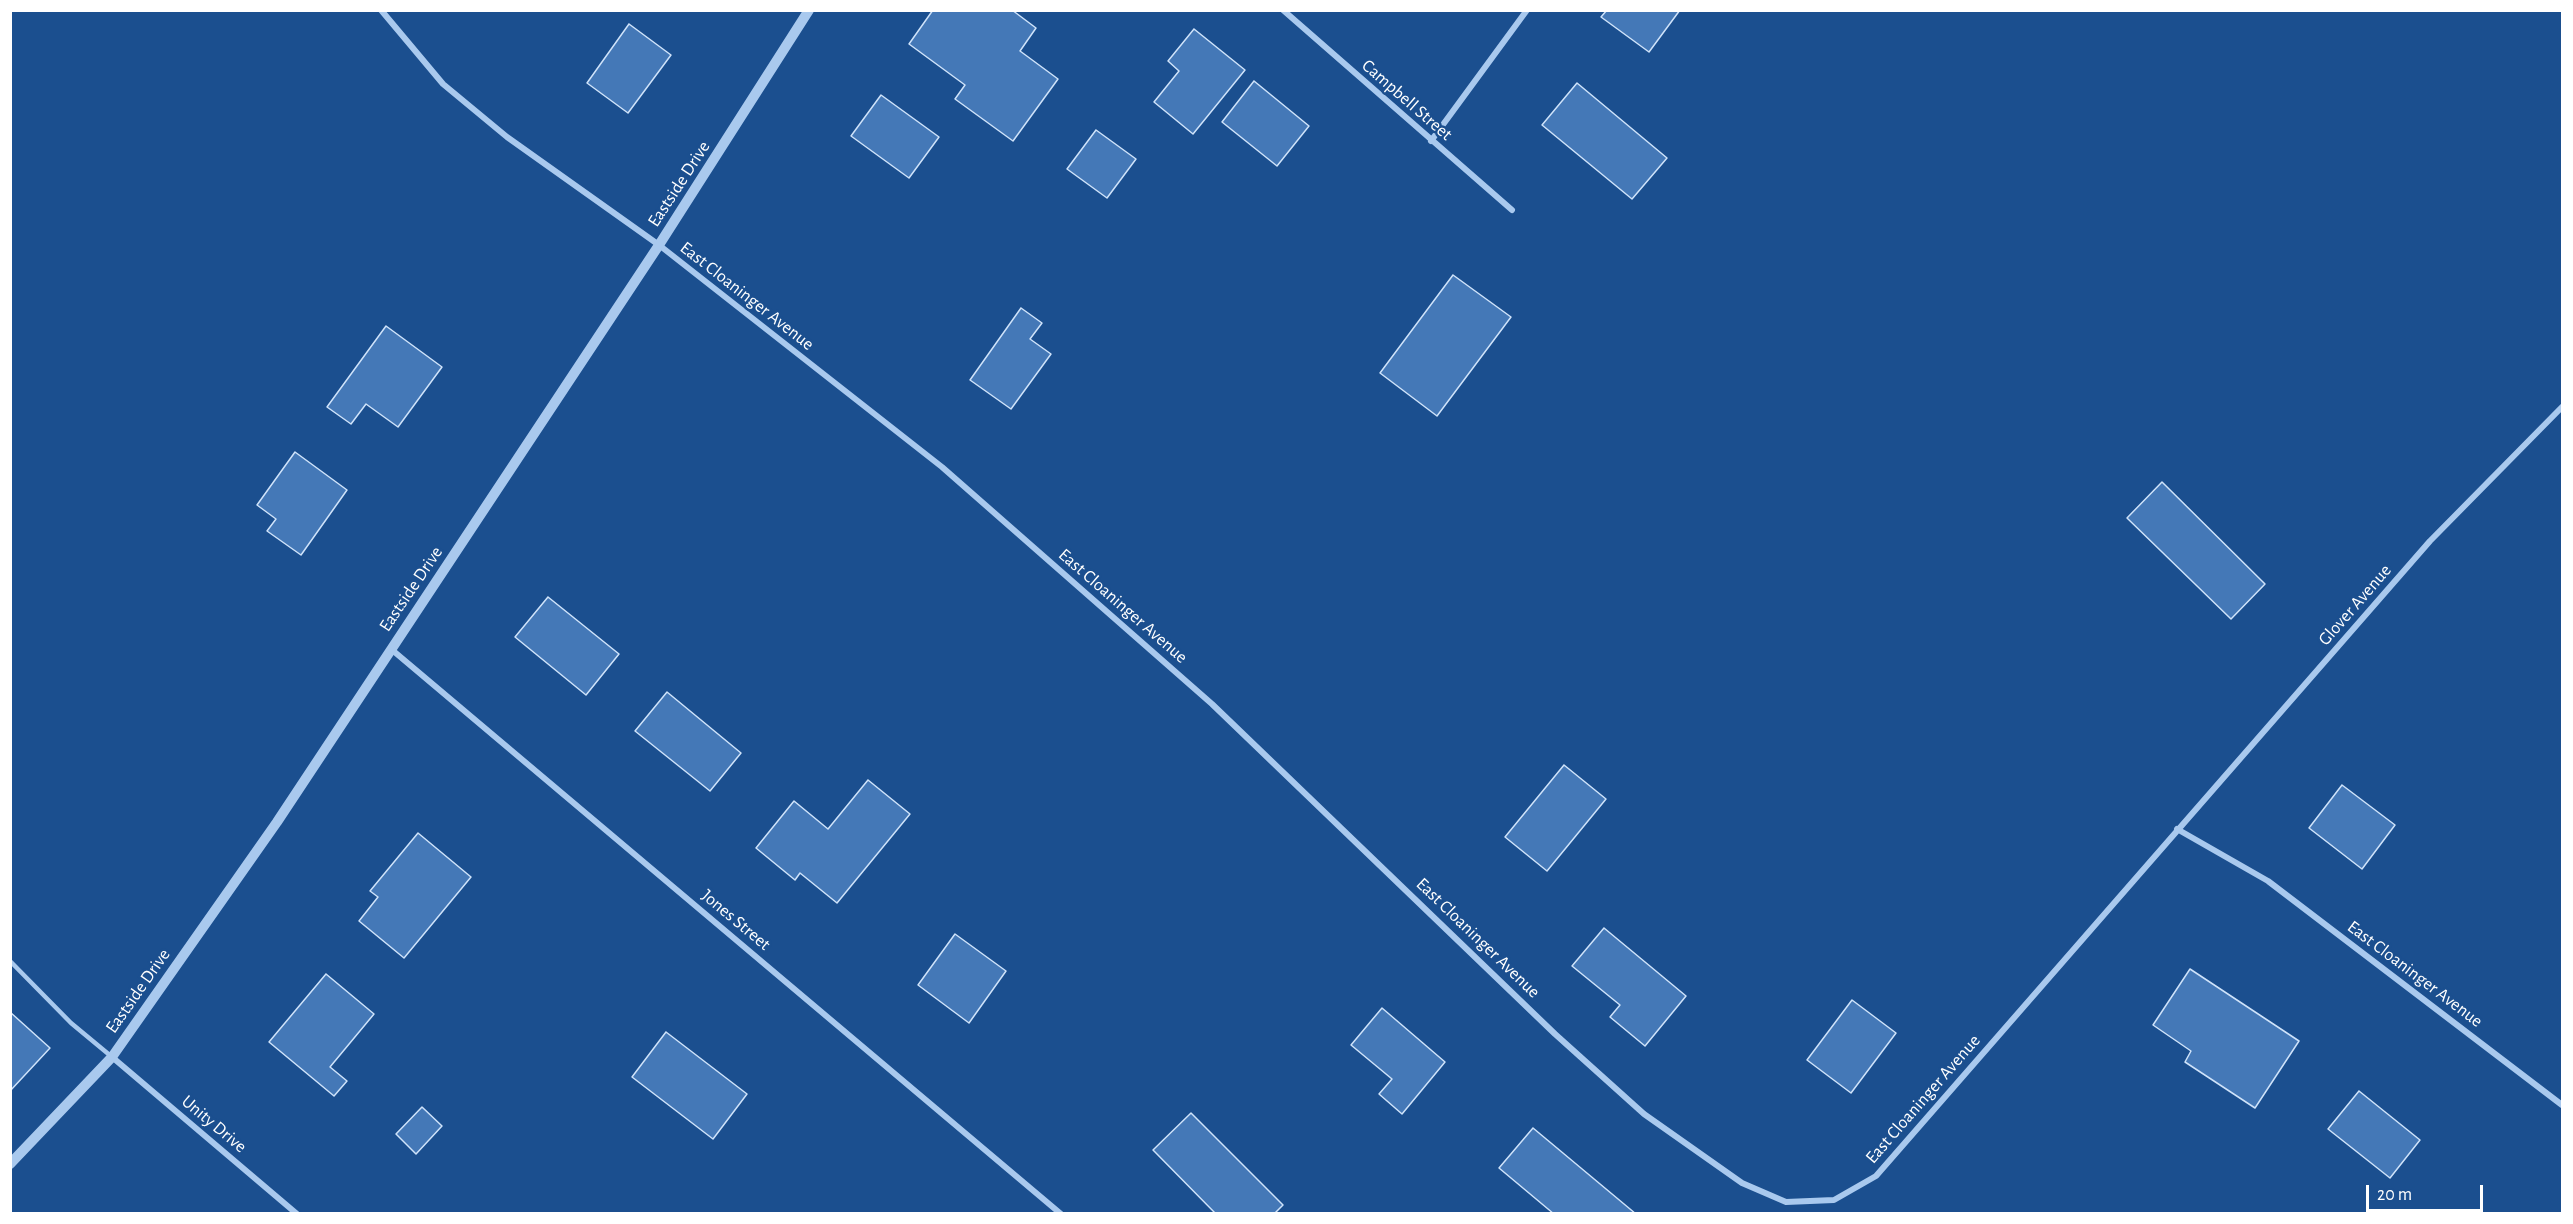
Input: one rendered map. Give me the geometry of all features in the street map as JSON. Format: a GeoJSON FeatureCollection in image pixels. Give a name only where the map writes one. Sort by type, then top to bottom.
{"type":"FeatureCollection","features":[{"type":"Feature","properties":{"kind":"street","name":"East Cloaninger Avenue"},"geometry":{"type":"LineString","coordinates":[[381,10],[443,84],[507,137],[659,245],[942,467],[1203,696],[1556,1034],[1644,1114],[1742,1183],[1786,1202],[1834,1200],[1876,1176],[2177,829],[2268,881],[2562,1105]]}},
{"type":"Feature","properties":{"kind":"street","name":"Eastside Drive"},"geometry":{"type":"LineString","coordinates":[[10,1164],[112,1057],[277,822],[659,245],[809,10]]}},
{"type":"Feature","properties":{"kind":"street","name":"Campbell Street"},"geometry":{"type":"LineString","coordinates":[[1283,10],[1512,210]]}},
{"type":"Feature","properties":{"kind":"street"},"geometry":{"type":"LineString","coordinates":[[1431,141],[1527,10]]}},
{"type":"Feature","properties":{"kind":"street","name":"Glover Avenue"},"geometry":{"type":"LineString","coordinates":[[2177,829],[2430,542],[2562,407]]}},
{"type":"Feature","properties":{"kind":"street","name":"Jones Street"},"geometry":{"type":"LineString","coordinates":[[392,649],[1061,1214]]}},
{"type":"Feature","properties":{"kind":"street","name":"Unity Drive"},"geometry":{"type":"LineString","coordinates":[[112,1057],[297,1214]]}},
{"type":"Feature","properties":{"kind":"lane"},"geometry":{"type":"LineString","coordinates":[[10,961],[71,1023],[112,1057]]}},
{"type":"Feature","properties":{"kind":"building"},"geometry":{"type":"Polygon","coordinates":[[[933,10],[1012,10],[1036,28],[1020,51],[1058,79],[1013,141],[955,99],[965,85],[909,44],[933,10]]]}},
{"type":"Feature","properties":{"kind":"building"},"geometry":{"type":"Polygon","coordinates":[[[1607,10],[1680,10],[1649,52],[1601,17],[1607,10]]]}},
{"type":"Feature","properties":{"kind":"building"},"geometry":{"type":"Polygon","coordinates":[[[629,24],[671,55],[628,113],[587,83],[629,24]]]}},
{"type":"Feature","properties":{"kind":"building"},"geometry":{"type":"Polygon","coordinates":[[[1194,29],[1245,70],[1193,134],[1154,102],[1179,71],[1168,61],[1194,29]]]}},
{"type":"Feature","properties":{"kind":"building"},"geometry":{"type":"Polygon","coordinates":[[[1254,81],[1309,126],[1277,166],[1222,122],[1254,81]]]}},
{"type":"Feature","properties":{"kind":"building"},"geometry":{"type":"Polygon","coordinates":[[[1577,83],[1667,158],[1632,199],[1542,125],[1577,83]]]}},
{"type":"Feature","properties":{"kind":"building"},"geometry":{"type":"Polygon","coordinates":[[[881,95],[939,137],[909,178],[851,136],[881,95]]]}},
{"type":"Feature","properties":{"kind":"building"},"geometry":{"type":"Polygon","coordinates":[[[1096,130],[1136,159],[1107,198],[1067,169],[1096,130]]]}},
{"type":"Feature","properties":{"kind":"building"},"geometry":{"type":"Polygon","coordinates":[[[1453,275],[1511,317],[1437,416],[1380,373],[1453,275]]]}},
{"type":"Feature","properties":{"kind":"building"},"geometry":{"type":"Polygon","coordinates":[[[1021,308],[1042,323],[1030,339],[1051,354],[1011,409],[970,380],[1021,308]]]}},
{"type":"Feature","properties":{"kind":"building"},"geometry":{"type":"Polygon","coordinates":[[[386,326],[442,367],[398,427],[366,404],[351,424],[327,407],[386,326]]]}},
{"type":"Feature","properties":{"kind":"building"},"geometry":{"type":"Polygon","coordinates":[[[295,452],[347,490],[301,555],[267,531],[276,519],[257,505],[295,452]]]}},
{"type":"Feature","properties":{"kind":"building"},"geometry":{"type":"Polygon","coordinates":[[[2162,482],[2265,584],[2231,619],[2127,518],[2162,482]]]}},
{"type":"Feature","properties":{"kind":"building"},"geometry":{"type":"Polygon","coordinates":[[[548,597],[619,654],[586,695],[515,637],[548,597]]]}},
{"type":"Feature","properties":{"kind":"building"},"geometry":{"type":"Polygon","coordinates":[[[667,692],[741,753],[710,791],[635,731],[667,692]]]}},
{"type":"Feature","properties":{"kind":"building"},"geometry":{"type":"Polygon","coordinates":[[[1564,765],[1606,799],[1547,871],[1505,837],[1564,765]]]}},
{"type":"Feature","properties":{"kind":"building"},"geometry":{"type":"Polygon","coordinates":[[[868,780],[910,814],[837,903],[800,873],[795,880],[756,848],[794,801],[828,829],[868,780]]]}},
{"type":"Feature","properties":{"kind":"building"},"geometry":{"type":"Polygon","coordinates":[[[2342,785],[2395,825],[2362,869],[2309,828],[2342,785]]]}},
{"type":"Feature","properties":{"kind":"building"},"geometry":{"type":"Polygon","coordinates":[[[418,833],[471,877],[404,958],[359,921],[378,897],[370,891],[418,833]]]}},
{"type":"Feature","properties":{"kind":"building"},"geometry":{"type":"Polygon","coordinates":[[[1604,928],[1686,996],[1645,1046],[1610,1017],[1620,1005],[1572,966],[1604,928]]]}},
{"type":"Feature","properties":{"kind":"building"},"geometry":{"type":"Polygon","coordinates":[[[955,934],[1006,971],[969,1023],[918,985],[955,934]]]}},
{"type":"Feature","properties":{"kind":"building"},"geometry":{"type":"Polygon","coordinates":[[[2190,969],[2299,1041],[2255,1108],[2185,1062],[2191,1051],[2153,1025],[2190,969]]]}},
{"type":"Feature","properties":{"kind":"building"},"geometry":{"type":"Polygon","coordinates":[[[326,974],[374,1014],[330,1067],[347,1081],[334,1096],[269,1042],[326,974]]]}},
{"type":"Feature","properties":{"kind":"building"},"geometry":{"type":"Polygon","coordinates":[[[1852,1000],[1896,1033],[1851,1093],[1807,1060],[1852,1000]]]}},
{"type":"Feature","properties":{"kind":"building"},"geometry":{"type":"Polygon","coordinates":[[[1382,1008],[1445,1062],[1402,1114],[1379,1094],[1392,1079],[1351,1045],[1382,1008]]]}},
{"type":"Feature","properties":{"kind":"building"},"geometry":{"type":"Polygon","coordinates":[[[10,1012],[50,1048],[10,1091],[10,1012]]]}},
{"type":"Feature","properties":{"kind":"building"},"geometry":{"type":"Polygon","coordinates":[[[666,1032],[747,1094],[713,1139],[632,1077],[666,1032]]]}},
{"type":"Feature","properties":{"kind":"building"},"geometry":{"type":"Polygon","coordinates":[[[2359,1091],[2420,1140],[2390,1178],[2328,1129],[2359,1091]]]}},
{"type":"Feature","properties":{"kind":"building"},"geometry":{"type":"Polygon","coordinates":[[[422,1107],[442,1126],[416,1154],[396,1134],[422,1107]]]}},
{"type":"Feature","properties":{"kind":"building"},"geometry":{"type":"Polygon","coordinates":[[[1191,1113],[1283,1205],[1274,1214],[1216,1214],[1153,1150],[1191,1113]]]}},
{"type":"Feature","properties":{"kind":"building"},"geometry":{"type":"Polygon","coordinates":[[[1533,1128],[1636,1214],[1554,1214],[1499,1168],[1533,1128]]]}}]}
